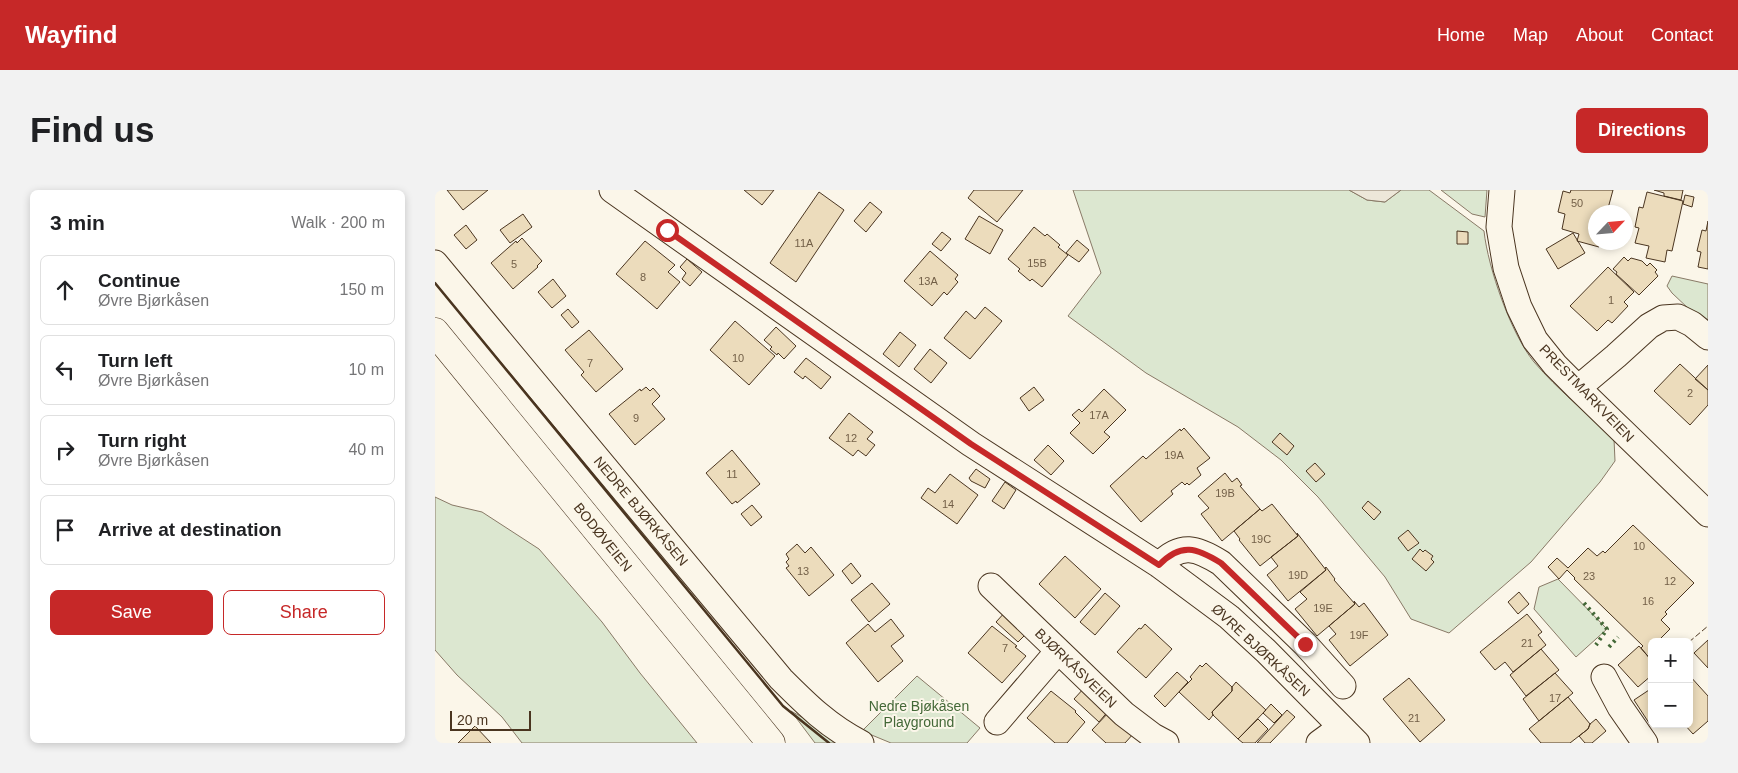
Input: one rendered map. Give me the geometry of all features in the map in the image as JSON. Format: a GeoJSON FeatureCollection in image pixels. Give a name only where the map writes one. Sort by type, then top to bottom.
{"type":"FeatureCollection","features":[{"type":"Feature","properties":{"kind":"main road","name":"BODØVEIEN"},"geometry":{"type":"LineString","coordinates":[[435,332],[771,743]]}},
{"type":"Feature","properties":{"kind":"street","name":"ØVRE BJØRKÅSEN"},"geometry":{"type":"LineString","coordinates":[[612,190],[971,444],[1159,565],[1229,617],[1349,735]]}},
{"type":"Feature","properties":{"kind":"street","name":"PRESTMARKVEIEN"},"geometry":{"type":"LineString","coordinates":[[1502,190],[1499,226],[1506,268],[1519,307],[1535,340],[1555,365],[1708,514]]}},
{"type":"Feature","properties":{"kind":"street","name":"NEDRE BJØRKÅSEN"},"geometry":{"type":"LineString","coordinates":[[435,263],[781,679],[815,713],[844,734],[861,743]]}},
{"type":"Feature","properties":{"kind":"street"},"geometry":{"type":"LineString","coordinates":[[1578,388],[1649,326],[1663,318],[1678,317],[1692,324],[1708,337]]}},
{"type":"Feature","properties":{"kind":"street"},"geometry":{"type":"LineString","coordinates":[[1159,565],[1171,554],[1189,549],[1208,555],[1221,563],[1305,644],[1343,686]]}},
{"type":"Feature","properties":{"kind":"street","name":"BJØRKÅSVEIEN"},"geometry":{"type":"LineString","coordinates":[[991,586],[1125,714],[1153,736],[1166,743]]}},
{"type":"Feature","properties":{"kind":"street"},"geometry":{"type":"LineString","coordinates":[[997,722],[1058,651]]}},
{"type":"Feature","properties":{"kind":"street"},"geometry":{"type":"LineString","coordinates":[[1604,677],[1620,707],[1645,743]]}},
{"type":"Feature","properties":{"kind":"street"},"geometry":{"type":"LineString","coordinates":[[1319,743],[1349,735]]}},
{"type":"Feature","properties":{"kind":"green space"},"geometry":{"type":"Polygon","coordinates":[[[1073,190],[1349,190],[1367,200],[1385,202],[1401,190],[1429,190],[1484,231],[1490,263],[1502,300],[1525,350],[1553,382],[1614,439],[1615,461],[1600,482],[1531,562],[1449,633],[1411,619],[1385,577],[1318,497],[1281,460],[1238,427],[1146,373],[1068,316],[1101,273],[1073,190]]]}},
{"type":"Feature","properties":{"kind":"green space"},"geometry":{"type":"Polygon","coordinates":[[[1441,190],[1487,190],[1485,217],[1472,214],[1441,190]]]}},
{"type":"Feature","properties":{"kind":"green space"},"geometry":{"type":"Polygon","coordinates":[[[1672,276],[1708,284],[1708,327],[1667,286],[1672,276]]]}},
{"type":"Feature","properties":{"kind":"green space"},"geometry":{"type":"Polygon","coordinates":[[[435,497],[452,505],[482,512],[539,549],[602,622],[640,673],[697,743],[522,743],[502,717],[457,675],[435,650],[435,497]]]}},
{"type":"Feature","properties":{"kind":"green space"},"geometry":{"type":"Polygon","coordinates":[[[1558,579],[1607,629],[1576,657],[1534,609],[1539,587],[1558,579]]]}},
{"type":"Feature","properties":{"kind":"green space","name":"Nedre Bjøkåsen Playground"},"geometry":{"type":"Polygon","coordinates":[[[917,676],[980,728],[967,743],[891,743],[862,731],[917,676]]]}},
{"type":"Feature","properties":{"kind":"green space"},"geometry":{"type":"Polygon","coordinates":[[[791,711],[848,743],[815,743],[791,711]]]}},
{"type":"Feature","properties":{"kind":"shaded area"},"geometry":{"type":"Polygon","coordinates":[[[1349,190],[1401,190],[1385,202],[1367,200],[1349,190]]]}},
{"type":"Feature","properties":{"kind":"building"},"geometry":{"type":"Polygon","coordinates":[[[447,190],[488,190],[463,210],[447,190]]]}},
{"type":"Feature","properties":{"kind":"building"},"geometry":{"type":"Polygon","coordinates":[[[744,190],[774,190],[762,205],[744,190]]]}},
{"type":"Feature","properties":{"kind":"building"},"geometry":{"type":"Polygon","coordinates":[[[974,190],[1023,190],[997,222],[968,198],[974,190]]]}},
{"type":"Feature","properties":{"kind":"building"},"geometry":{"type":"Polygon","coordinates":[[[1571,190],[1613,190],[1609,205],[1588,205],[1588,244],[1577,241],[1579,234],[1562,229],[1565,214],[1558,212],[1563,191],[1570,193],[1571,190]]]}},
{"type":"Feature","properties":{"kind":"building"},"geometry":{"type":"Polygon","coordinates":[[[1654,190],[1683,190],[1681,200],[1664,196],[1664,193],[1654,190]]]}},
{"type":"Feature","properties":{"kind":"building"},"geometry":{"type":"Polygon","coordinates":[[[819,192],[844,210],[796,282],[770,263],[819,192]]]}},
{"type":"Feature","properties":{"kind":"building"},"geometry":{"type":"Polygon","coordinates":[[[1647,192],[1683,201],[1672,251],[1667,250],[1665,262],[1646,258],[1649,246],[1635,243],[1639,228],[1635,227],[1639,207],[1643,208],[1647,192]]]}},
{"type":"Feature","properties":{"kind":"building"},"geometry":{"type":"Polygon","coordinates":[[[1685,195],[1694,197],[1692,207],[1683,204],[1685,195]]]}},
{"type":"Feature","properties":{"kind":"building"},"geometry":{"type":"Polygon","coordinates":[[[870,202],[882,212],[866,232],[854,221],[870,202]]]}},
{"type":"Feature","properties":{"kind":"building"},"geometry":{"type":"Polygon","coordinates":[[[523,214],[532,227],[510,243],[500,230],[523,214]]]}},
{"type":"Feature","properties":{"kind":"building"},"geometry":{"type":"Polygon","coordinates":[[[979,216],[1003,230],[990,254],[965,239],[979,216]]]}},
{"type":"Feature","properties":{"kind":"building"},"geometry":{"type":"Polygon","coordinates":[[[1708,221],[1708,269],[1698,267],[1701,252],[1697,251],[1702,230],[1706,231],[1708,221]]]}},
{"type":"Feature","properties":{"kind":"building"},"geometry":{"type":"Polygon","coordinates":[[[466,225],[477,240],[466,249],[454,235],[466,225]]]}},
{"type":"Feature","properties":{"kind":"building"},"geometry":{"type":"Polygon","coordinates":[[[1034,227],[1045,236],[1047,234],[1068,255],[1042,287],[1032,279],[1030,281],[1008,259],[1034,227]]]}},
{"type":"Feature","properties":{"kind":"building"},"geometry":{"type":"Polygon","coordinates":[[[1457,231],[1468,232],[1468,244],[1457,244],[1457,231]]]}},
{"type":"Feature","properties":{"kind":"building"},"geometry":{"type":"Polygon","coordinates":[[[942,232],[951,239],[941,251],[932,244],[942,232]]]}},
{"type":"Feature","properties":{"kind":"building"},"geometry":{"type":"Polygon","coordinates":[[[1573,233],[1585,253],[1558,269],[1546,249],[1573,233]]]}},
{"type":"Feature","properties":{"kind":"building"},"geometry":{"type":"Polygon","coordinates":[[[522,238],[542,261],[538,267],[513,289],[491,263],[522,238]]]}},
{"type":"Feature","properties":{"kind":"building"},"geometry":{"type":"Polygon","coordinates":[[[1077,240],[1089,250],[1079,262],[1066,253],[1077,240]]]}},
{"type":"Feature","properties":{"kind":"building"},"geometry":{"type":"Polygon","coordinates":[[[645,241],[675,265],[668,272],[680,282],[657,309],[616,274],[645,241]]]}},
{"type":"Feature","properties":{"kind":"building"},"geometry":{"type":"Polygon","coordinates":[[[930,251],[958,275],[955,279],[958,282],[947,295],[944,292],[932,306],[904,281],[930,251]]]}},
{"type":"Feature","properties":{"kind":"building"},"geometry":{"type":"Polygon","coordinates":[[[1624,257],[1628,261],[1631,258],[1642,261],[1647,266],[1650,263],[1657,270],[1655,272],[1658,276],[1639,295],[1613,269],[1624,257]]]}},
{"type":"Feature","properties":{"kind":"building"},"geometry":{"type":"Polygon","coordinates":[[[687,259],[702,272],[690,286],[682,279],[686,273],[680,267],[687,259]]]}},
{"type":"Feature","properties":{"kind":"building"},"geometry":{"type":"Polygon","coordinates":[[[1608,267],[1634,292],[1624,302],[1628,306],[1612,323],[1608,320],[1597,331],[1570,306],[1608,267]]]}},
{"type":"Feature","properties":{"kind":"building"},"geometry":{"type":"Polygon","coordinates":[[[553,279],[566,296],[552,308],[538,292],[553,279]]]}},
{"type":"Feature","properties":{"kind":"building"},"geometry":{"type":"Polygon","coordinates":[[[985,307],[1002,321],[970,359],[944,338],[966,311],[975,319],[985,307]]]}},
{"type":"Feature","properties":{"kind":"building"},"geometry":{"type":"Polygon","coordinates":[[[568,309],[579,322],[572,328],[561,315],[568,309]]]}},
{"type":"Feature","properties":{"kind":"building"},"geometry":{"type":"Polygon","coordinates":[[[735,321],[775,356],[749,385],[710,350],[735,321]]]}},
{"type":"Feature","properties":{"kind":"building"},"geometry":{"type":"Polygon","coordinates":[[[776,327],[796,346],[784,359],[770,349],[772,347],[764,340],[776,327]]]}},
{"type":"Feature","properties":{"kind":"building"},"geometry":{"type":"Polygon","coordinates":[[[589,330],[623,369],[596,392],[581,375],[584,372],[565,350],[589,330]]]}},
{"type":"Feature","properties":{"kind":"building"},"geometry":{"type":"Polygon","coordinates":[[[900,332],[916,345],[899,367],[883,354],[900,332]]]}},
{"type":"Feature","properties":{"kind":"building"},"geometry":{"type":"Polygon","coordinates":[[[930,349],[947,363],[931,383],[914,369],[930,349]]]}},
{"type":"Feature","properties":{"kind":"building"},"geometry":{"type":"Polygon","coordinates":[[[806,358],[831,377],[821,389],[805,376],[803,379],[794,372],[806,358]]]}},
{"type":"Feature","properties":{"kind":"building"},"geometry":{"type":"Polygon","coordinates":[[[1680,364],[1708,390],[1708,405],[1690,425],[1654,391],[1680,364]]]}},
{"type":"Feature","properties":{"kind":"building"},"geometry":{"type":"Polygon","coordinates":[[[1708,365],[1708,390],[1695,379],[1708,365]]]}},
{"type":"Feature","properties":{"kind":"building"},"geometry":{"type":"Polygon","coordinates":[[[646,387],[650,391],[653,388],[660,396],[652,404],[665,419],[635,445],[609,414],[640,389],[641,391],[646,387]]]}},
{"type":"Feature","properties":{"kind":"building"},"geometry":{"type":"Polygon","coordinates":[[[1034,387],[1044,400],[1029,411],[1020,398],[1034,387]]]}},
{"type":"Feature","properties":{"kind":"building"},"geometry":{"type":"Polygon","coordinates":[[[1104,389],[1126,410],[1104,432],[1110,437],[1093,454],[1070,433],[1080,423],[1072,415],[1079,409],[1082,412],[1104,389]]]}},
{"type":"Feature","properties":{"kind":"building"},"geometry":{"type":"Polygon","coordinates":[[[849,413],[873,432],[867,439],[875,445],[866,456],[858,450],[853,456],[829,438],[849,413]]]}},
{"type":"Feature","properties":{"kind":"building"},"geometry":{"type":"Polygon","coordinates":[[[1184,428],[1210,458],[1197,468],[1201,475],[1189,485],[1187,483],[1185,485],[1182,482],[1171,491],[1173,494],[1141,522],[1110,486],[1143,456],[1146,459],[1180,429],[1181,431],[1184,428]]]}},
{"type":"Feature","properties":{"kind":"building"},"geometry":{"type":"Polygon","coordinates":[[[1280,433],[1294,446],[1287,455],[1272,442],[1280,433]]]}},
{"type":"Feature","properties":{"kind":"building"},"geometry":{"type":"Polygon","coordinates":[[[1048,445],[1064,461],[1051,475],[1034,460],[1048,445]]]}},
{"type":"Feature","properties":{"kind":"building"},"geometry":{"type":"Polygon","coordinates":[[[732,450],[760,484],[737,503],[736,501],[732,504],[706,473],[732,450]]]}},
{"type":"Feature","properties":{"kind":"building"},"geometry":{"type":"Polygon","coordinates":[[[1315,463],[1325,474],[1316,482],[1306,471],[1315,463]]]}},
{"type":"Feature","properties":{"kind":"building"},"geometry":{"type":"Polygon","coordinates":[[[976,469],[990,479],[985,488],[969,478],[976,469]]]}},
{"type":"Feature","properties":{"kind":"building"},"geometry":{"type":"Polygon","coordinates":[[[1225,473],[1232,482],[1237,478],[1242,485],[1240,486],[1260,509],[1222,541],[1201,514],[1209,508],[1198,496],[1225,473]]]}},
{"type":"Feature","properties":{"kind":"building"},"geometry":{"type":"Polygon","coordinates":[[[950,474],[978,495],[957,524],[921,498],[928,488],[935,493],[950,474]]]}},
{"type":"Feature","properties":{"kind":"building"},"geometry":{"type":"Polygon","coordinates":[[[1005,482],[1016,490],[1004,509],[992,501],[1005,482]]]}},
{"type":"Feature","properties":{"kind":"building"},"geometry":{"type":"Polygon","coordinates":[[[1368,501],[1381,512],[1374,520],[1362,508],[1368,501]]]}},
{"type":"Feature","properties":{"kind":"building"},"geometry":{"type":"Polygon","coordinates":[[[1272,504],[1298,536],[1260,566],[1234,531],[1260,509],[1262,511],[1272,504]]]}},
{"type":"Feature","properties":{"kind":"building"},"geometry":{"type":"Polygon","coordinates":[[[752,505],[762,517],[751,526],[741,514],[752,505]]]}},
{"type":"Feature","properties":{"kind":"building"},"geometry":{"type":"Polygon","coordinates":[[[1633,525],[1694,583],[1665,612],[1667,614],[1661,620],[1670,629],[1661,638],[1648,638],[1648,656],[1641,648],[1643,646],[1567,570],[1559,579],[1548,567],[1557,558],[1568,568],[1588,548],[1597,556],[1603,551],[1605,553],[1633,525]]]}},
{"type":"Feature","properties":{"kind":"building"},"geometry":{"type":"Polygon","coordinates":[[[1408,530],[1419,543],[1408,551],[1398,538],[1408,530]]]}},
{"type":"Feature","properties":{"kind":"building"},"geometry":{"type":"Polygon","coordinates":[[[1297,533],[1326,570],[1288,601],[1267,575],[1278,566],[1271,557],[1298,536],[1297,533]]]}},
{"type":"Feature","properties":{"kind":"building"},"geometry":{"type":"Polygon","coordinates":[[[797,544],[805,553],[811,547],[834,575],[809,596],[786,568],[789,566],[786,562],[789,559],[786,554],[797,544]]]}},
{"type":"Feature","properties":{"kind":"building"},"geometry":{"type":"Polygon","coordinates":[[[1420,549],[1433,556],[1431,559],[1434,562],[1426,571],[1412,559],[1420,549]]]}},
{"type":"Feature","properties":{"kind":"building"},"geometry":{"type":"Polygon","coordinates":[[[1065,556],[1101,589],[1075,618],[1039,584],[1065,556]]]}},
{"type":"Feature","properties":{"kind":"building"},"geometry":{"type":"Polygon","coordinates":[[[851,563],[861,576],[852,584],[842,571],[851,563]]]}},
{"type":"Feature","properties":{"kind":"building"},"geometry":{"type":"Polygon","coordinates":[[[1326,567],[1334,580],[1355,604],[1317,636],[1295,609],[1307,599],[1300,592],[1326,570],[1326,567]]]}},
{"type":"Feature","properties":{"kind":"building"},"geometry":{"type":"Polygon","coordinates":[[[872,583],[890,604],[869,622],[851,600],[872,583]]]}},
{"type":"Feature","properties":{"kind":"building"},"geometry":{"type":"Polygon","coordinates":[[[1519,592],[1529,604],[1518,614],[1508,602],[1519,592]]]}},
{"type":"Feature","properties":{"kind":"building"},"geometry":{"type":"Polygon","coordinates":[[[1105,593],[1120,606],[1095,635],[1080,622],[1105,593]]]}},
{"type":"Feature","properties":{"kind":"building"},"geometry":{"type":"Polygon","coordinates":[[[1354,601],[1359,607],[1364,603],[1388,635],[1350,666],[1329,640],[1336,634],[1329,626],[1355,604],[1354,601]]]}},
{"type":"Feature","properties":{"kind":"building"},"geometry":{"type":"Polygon","coordinates":[[[1007,610],[1029,631],[1018,642],[996,622],[1007,610]]]}},
{"type":"Feature","properties":{"kind":"building"},"geometry":{"type":"Polygon","coordinates":[[[1527,614],[1542,632],[1538,635],[1546,645],[1513,672],[1505,662],[1495,670],[1480,652],[1527,614]]]}},
{"type":"Feature","properties":{"kind":"building"},"geometry":{"type":"Polygon","coordinates":[[[891,619],[904,636],[891,646],[903,661],[878,682],[846,643],[868,624],[875,632],[891,619]]]}},
{"type":"Feature","properties":{"kind":"building"},"geometry":{"type":"Polygon","coordinates":[[[1145,624],[1172,649],[1146,678],[1117,652],[1145,624]]]}},
{"type":"Feature","properties":{"kind":"building"},"geometry":{"type":"Polygon","coordinates":[[[992,626],[1017,646],[1015,647],[1026,656],[1002,683],[968,653],[992,626]]]}},
{"type":"Feature","properties":{"kind":"building"},"geometry":{"type":"Polygon","coordinates":[[[1708,640],[1708,668],[1694,653],[1708,640]]]}},
{"type":"Feature","properties":{"kind":"building"},"geometry":{"type":"Polygon","coordinates":[[[1639,646],[1648,656],[1648,678],[1638,687],[1618,665],[1639,646]]]}},
{"type":"Feature","properties":{"kind":"building"},"geometry":{"type":"Polygon","coordinates":[[[1541,649],[1559,670],[1526,696],[1510,675],[1541,649]]]}},
{"type":"Feature","properties":{"kind":"building"},"geometry":{"type":"Polygon","coordinates":[[[1206,663],[1232,687],[1232,691],[1212,712],[1213,715],[1209,720],[1179,692],[1192,679],[1190,677],[1200,665],[1202,667],[1206,663]]]}},
{"type":"Feature","properties":{"kind":"building"},"geometry":{"type":"Polygon","coordinates":[[[1177,672],[1188,682],[1165,707],[1154,696],[1177,672]]]}},
{"type":"Feature","properties":{"kind":"building"},"geometry":{"type":"Polygon","coordinates":[[[1555,673],[1573,693],[1539,721],[1523,699],[1555,673]]]}},
{"type":"Feature","properties":{"kind":"building"},"geometry":{"type":"Polygon","coordinates":[[[1409,678],[1445,720],[1420,742],[1383,699],[1409,678]]]}},
{"type":"Feature","properties":{"kind":"building"},"geometry":{"type":"Polygon","coordinates":[[[1693,679],[1708,696],[1708,721],[1693,734],[1688,728],[1693,728],[1693,679]]]}},
{"type":"Feature","properties":{"kind":"building"},"geometry":{"type":"Polygon","coordinates":[[[1236,682],[1266,710],[1238,739],[1212,712],[1232,691],[1232,687],[1236,682]]]}},
{"type":"Feature","properties":{"kind":"building"},"geometry":{"type":"Polygon","coordinates":[[[1085,687],[1109,710],[1099,722],[1074,699],[1085,687]]]}},
{"type":"Feature","properties":{"kind":"building"},"geometry":{"type":"Polygon","coordinates":[[[1051,691],[1076,711],[1085,722],[1067,743],[1055,743],[1027,718],[1051,691]]]}},
{"type":"Feature","properties":{"kind":"building"},"geometry":{"type":"Polygon","coordinates":[[[1648,691],[1648,721],[1634,700],[1648,691]]]}},
{"type":"Feature","properties":{"kind":"building"},"geometry":{"type":"Polygon","coordinates":[[[1568,697],[1590,724],[1588,729],[1570,743],[1541,743],[1529,729],[1568,697]]]}},
{"type":"Feature","properties":{"kind":"building"},"geometry":{"type":"Polygon","coordinates":[[[1271,704],[1282,715],[1274,723],[1263,713],[1271,704]]]}},
{"type":"Feature","properties":{"kind":"building"},"geometry":{"type":"Polygon","coordinates":[[[1287,710],[1295,717],[1270,743],[1257,743],[1287,710]]]}},
{"type":"Feature","properties":{"kind":"building"},"geometry":{"type":"Polygon","coordinates":[[[1110,711],[1134,733],[1125,743],[1106,743],[1092,730],[1110,711]]]}},
{"type":"Feature","properties":{"kind":"building"},"geometry":{"type":"Polygon","coordinates":[[[1258,719],[1268,729],[1255,743],[1243,743],[1238,739],[1258,719]]]}},
{"type":"Feature","properties":{"kind":"building"},"geometry":{"type":"Polygon","coordinates":[[[1596,719],[1606,731],[1592,743],[1585,743],[1579,736],[1596,719]]]}},
{"type":"Feature","properties":{"kind":"building"},"geometry":{"type":"Polygon","coordinates":[[[475,726],[491,743],[458,743],[475,726]]]}},
{"type":"Feature","properties":{"kind":"hedge"},"geometry":{"type":"LineString","coordinates":[[1584,603],[1607,629],[1596,645]]}},
{"type":"Feature","properties":{"kind":"hedge"},"geometry":{"type":"LineString","coordinates":[[1609,647],[1618,637]]}},
{"type":"Feature","properties":{"kind":"fence"},"geometry":{"type":"LineString","coordinates":[[1693,639],[1708,626]]}},
{"type":"Feature","properties":{"kind":"wall"},"geometry":{"type":"LineString","coordinates":[[435,283],[783,706],[829,743]]}},
{"type":"Feature","properties":{"kind":"route"},"geometry":{"type":"LineString","coordinates":[[667,230],[971,444],[1159,565],[1178,550],[1189,549],[1208,555],[1221,563],[1305,644]]}}]}
